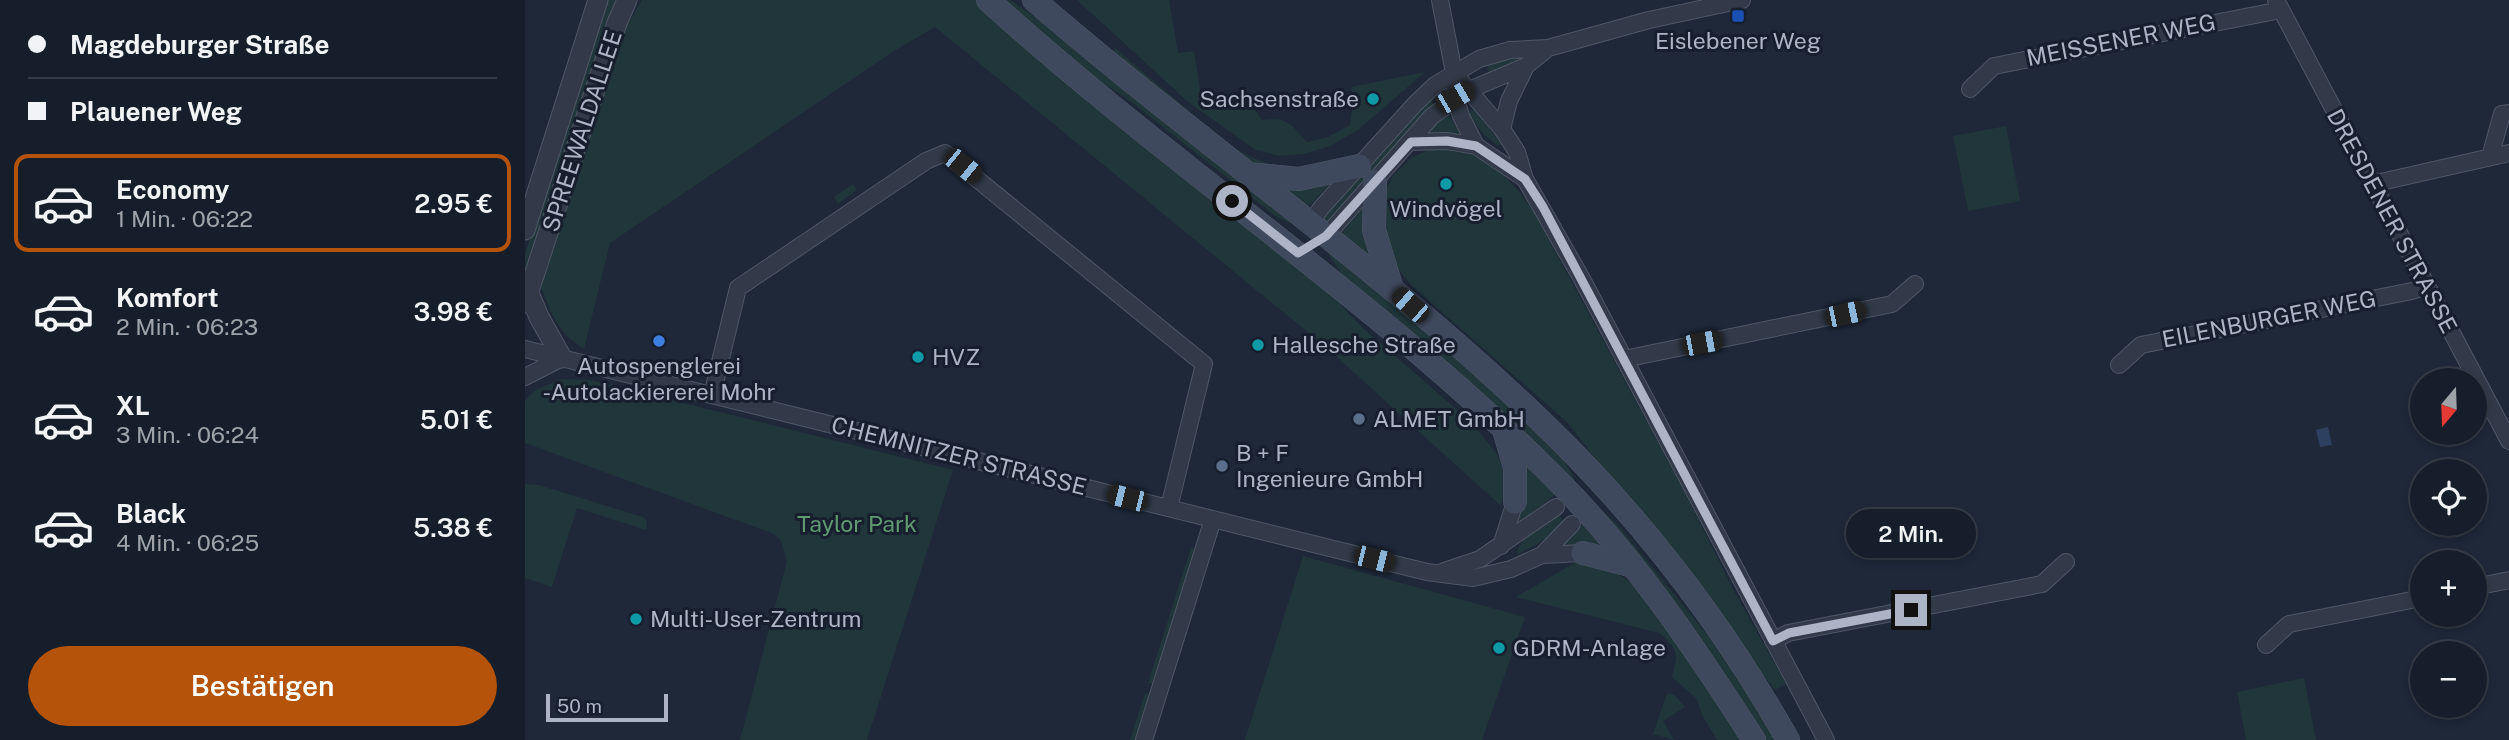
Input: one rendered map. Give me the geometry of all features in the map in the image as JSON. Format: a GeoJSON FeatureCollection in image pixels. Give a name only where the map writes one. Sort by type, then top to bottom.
{"type":"FeatureCollection","features":[{"type":"Feature","properties":{"kind":"main road"},"geometry":{"type":"LineString","coordinates":[[988,0],[1109,105],[1298,253],[1437,368],[1503,427],[1571,509],[1633,566],[1693,644],[1754,740]]}},
{"type":"Feature","properties":{"kind":"main road"},"geometry":{"type":"LineString","coordinates":[[1034,0],[1099,56],[1392,289],[1501,383],[1602,484],[1670,562],[1757,685],[1788,740]]}},
{"type":"Feature","properties":{"kind":"main road"},"geometry":{"type":"LineString","coordinates":[[1246,174],[1299,178],[1367,174],[1374,230],[1392,289]]}},
{"type":"Feature","properties":{"kind":"main road"},"geometry":{"type":"LineString","coordinates":[[1298,253],[1318,230]]}},
{"type":"Feature","properties":{"kind":"main road"},"geometry":{"type":"LineString","coordinates":[[1503,427],[1515,468],[1515,502]]}},
{"type":"Feature","properties":{"kind":"main road"},"geometry":{"type":"LineString","coordinates":[[1571,509],[1602,484]]}},
{"type":"Feature","properties":{"kind":"main road"},"geometry":{"type":"LineString","coordinates":[[1583,553],[1633,566]]}},
{"type":"Feature","properties":{"kind":"street","name":"SPREEWALDALLEE"},"geometry":{"type":"LineString","coordinates":[[525,230],[599,0]]}},
{"type":"Feature","properties":{"kind":"street","name":"SPREEWALDALLEE"},"geometry":{"type":"LineString","coordinates":[[527,298],[617,23],[627,0]]}},
{"type":"Feature","properties":{"kind":"street"},"geometry":{"type":"LineString","coordinates":[[1440,0],[1454,73],[1462,93],[1461,116],[1476,146]]}},
{"type":"Feature","properties":{"kind":"street"},"geometry":{"type":"LineString","coordinates":[[1318,230],[1367,174],[1415,104],[1435,85],[1479,59],[1510,50],[1548,48],[1649,20],[1742,0]]}},
{"type":"Feature","properties":{"kind":"street","name":"MEISSENER WEG"},"geometry":{"type":"LineString","coordinates":[[1970,89],[1994,66],[2278,5]]}},
{"type":"Feature","properties":{"kind":"street","name":"DRESDENER STRASSE"},"geometry":{"type":"LineString","coordinates":[[2278,5],[2427,286],[2504,422],[2509,441]]}},
{"type":"Feature","properties":{"kind":"street"},"geometry":{"type":"LineString","coordinates":[[1318,230],[1321,208],[1411,142],[1432,116],[1462,93],[1526,66],[1548,48]]}},
{"type":"Feature","properties":{"kind":"street"},"geometry":{"type":"LineString","coordinates":[[1502,129],[1509,101],[1526,66]]}},
{"type":"Feature","properties":{"kind":"street"},"geometry":{"type":"LineString","coordinates":[[1462,93],[1502,129],[1517,152],[1525,179],[1552,224],[1826,740]]}},
{"type":"Feature","properties":{"kind":"street"},"geometry":{"type":"LineString","coordinates":[[2490,157],[2502,114],[2509,113]]}},
{"type":"Feature","properties":{"kind":"street"},"geometry":{"type":"LineString","coordinates":[[1411,142],[1447,141],[1476,146],[1525,179]]}},
{"type":"Feature","properties":{"kind":"street"},"geometry":{"type":"LineString","coordinates":[[712,395],[738,288],[926,161],[945,153],[1204,364],[1169,508]]}},
{"type":"Feature","properties":{"kind":"street"},"geometry":{"type":"LineString","coordinates":[[2372,184],[2509,153]]}},
{"type":"Feature","properties":{"kind":"street"},"geometry":{"type":"LineString","coordinates":[[1624,359],[1892,304],[1915,284]]}},
{"type":"Feature","properties":{"kind":"street","name":"EILENBURGER WEG"},"geometry":{"type":"LineString","coordinates":[[2119,365],[2141,345],[2427,286]]}},
{"type":"Feature","properties":{"kind":"street"},"geometry":{"type":"LineString","coordinates":[[525,377],[562,358],[527,298]]}},
{"type":"Feature","properties":{"kind":"street","name":"CHEMNITZER STRASSE"},"geometry":{"type":"LineString","coordinates":[[525,349],[1406,568],[1473,578],[1486,576],[1542,555],[1583,553]]}},
{"type":"Feature","properties":{"kind":"street"},"geometry":{"type":"LineString","coordinates":[[1501,546],[1515,502]]}},
{"type":"Feature","properties":{"kind":"street","name":"CHEMNITZER STRASSE"},"geometry":{"type":"LineString","coordinates":[[1438,573],[1480,559],[1571,509]]}},
{"type":"Feature","properties":{"kind":"street","name":"CHEMNITZER STRASSE"},"geometry":{"type":"LineString","coordinates":[[1542,555],[1571,509]]}},
{"type":"Feature","properties":{"kind":"street"},"geometry":{"type":"LineString","coordinates":[[1144,740],[1213,519]]}},
{"type":"Feature","properties":{"kind":"street"},"geometry":{"type":"LineString","coordinates":[[1773,641],[1789,633],[2042,584],[2066,562]]}},
{"type":"Feature","properties":{"kind":"street"},"geometry":{"type":"LineString","coordinates":[[2487,585],[2509,580]]}},
{"type":"Feature","properties":{"kind":"street"},"geometry":{"type":"LineString","coordinates":[[2266,645],[2288,624],[2410,600]]}},
{"type":"Feature","properties":{"kind":"green space"},"geometry":{"type":"Polygon","coordinates":[[[606,0],[615,0],[525,281],[525,254],[606,0]]]}},
{"type":"Feature","properties":{"kind":"green space"},"geometry":{"type":"Polygon","coordinates":[[[642,0],[975,0],[1034,54],[1316,279],[1362,327],[1471,422],[1497,454],[1506,477],[1501,506],[1327,348],[935,27],[894,51],[610,243],[584,349],[556,322],[541,287],[620,38],[642,0]]]}},
{"type":"Feature","properties":{"kind":"green space"},"geometry":{"type":"Polygon","coordinates":[[[1000,0],[1010,0],[1053,29],[1293,222],[1278,218],[1125,97],[1077,68],[1000,0]]]}},
{"type":"Feature","properties":{"kind":"green space"},"geometry":{"type":"Polygon","coordinates":[[[1077,0],[1169,0],[1178,53],[1194,51],[1202,102],[1214,110],[1255,110],[1262,120],[1284,121],[1307,142],[1328,137],[1350,125],[1353,104],[1351,87],[1425,72],[1358,130],[1330,146],[1304,154],[1279,156],[1254,149],[1187,101],[1077,0]]]}},
{"type":"Feature","properties":{"kind":"green space"},"geometry":{"type":"Polygon","coordinates":[[[1115,48],[1229,145],[1273,165],[1272,170],[1249,161],[1110,54],[1115,48]]]}},
{"type":"Feature","properties":{"kind":"green space"},"geometry":{"type":"Polygon","coordinates":[[[1534,52],[1535,54],[1490,74],[1487,66],[1534,52]]]}},
{"type":"Feature","properties":{"kind":"green space"},"geometry":{"type":"Polygon","coordinates":[[[1430,100],[1434,104],[1329,223],[1326,223],[1324,219],[1333,206],[1430,100]]]}},
{"type":"Feature","properties":{"kind":"green space"},"geometry":{"type":"Polygon","coordinates":[[[1471,110],[1475,110],[1501,144],[1498,146],[1483,134],[1469,114],[1471,110]]]}},
{"type":"Feature","properties":{"kind":"green space"},"geometry":{"type":"Polygon","coordinates":[[[1447,111],[1460,134],[1426,134],[1447,111]]]}},
{"type":"Feature","properties":{"kind":"green space"},"geometry":{"type":"Polygon","coordinates":[[[2006,126],[2020,201],[1968,211],[1953,136],[2006,126]]]}},
{"type":"Feature","properties":{"kind":"green space"},"geometry":{"type":"Polygon","coordinates":[[[1453,147],[1479,158],[1500,172],[1534,212],[1786,684],[1775,690],[1567,422],[1410,284],[1394,263],[1386,245],[1382,198],[1393,176],[1411,158],[1431,149],[1453,147]]]}},
{"type":"Feature","properties":{"kind":"green space"},"geometry":{"type":"Polygon","coordinates":[[[1324,180],[1329,185],[1307,208],[1282,188],[1324,180]]]}},
{"type":"Feature","properties":{"kind":"green space"},"geometry":{"type":"Polygon","coordinates":[[[853,184],[857,190],[838,204],[834,197],[853,184]]]}},
{"type":"Feature","properties":{"kind":"green space"},"geometry":{"type":"Polygon","coordinates":[[[1367,203],[1376,262],[1341,234],[1367,203]]]}},
{"type":"Feature","properties":{"kind":"green space"},"geometry":{"type":"Polygon","coordinates":[[[1331,251],[1487,382],[1564,460],[1575,480],[1571,482],[1344,277],[1329,255],[1331,251]]]}},
{"type":"Feature","properties":{"kind":"green space","name":"Taylor Park"},"geometry":{"type":"Polygon","coordinates":[[[562,379],[591,380],[953,470],[867,740],[740,740],[787,561],[781,541],[774,534],[525,443],[525,401],[535,390],[562,379]]]}},
{"type":"Feature","properties":{"kind":"green space"},"geometry":{"type":"Polygon","coordinates":[[[1520,460],[1555,495],[1516,525],[1524,495],[1520,460]]]}},
{"type":"Feature","properties":{"kind":"green space"},"geometry":{"type":"Polygon","coordinates":[[[527,484],[539,485],[643,517],[647,521],[646,530],[577,508],[552,587],[525,578],[527,484]]]}},
{"type":"Feature","properties":{"kind":"green space"},"geometry":{"type":"Polygon","coordinates":[[[1559,515],[1564,521],[1544,540],[1519,554],[1516,552],[1525,538],[1559,515]]]}},
{"type":"Feature","properties":{"kind":"green space"},"geometry":{"type":"Polygon","coordinates":[[[1601,515],[1607,515],[1617,524],[1731,664],[1777,740],[1763,740],[1601,515]]]}},
{"type":"Feature","properties":{"kind":"green space"},"geometry":{"type":"Polygon","coordinates":[[[1583,525],[1606,552],[1552,550],[1583,525]]]}},
{"type":"Feature","properties":{"kind":"green space"},"geometry":{"type":"Polygon","coordinates":[[[1191,548],[1196,549],[1153,684],[1148,683],[1191,548]]]}},
{"type":"Feature","properties":{"kind":"green space"},"geometry":{"type":"Polygon","coordinates":[[[1303,556],[1525,617],[1482,740],[1245,740],[1303,556]]]}},
{"type":"Feature","properties":{"kind":"green space"},"geometry":{"type":"Polygon","coordinates":[[[1576,562],[1591,562],[1612,570],[1639,588],[1699,672],[1741,740],[1717,740],[1702,715],[1696,698],[1672,677],[1675,652],[1659,633],[1516,597],[1576,562]]]}},
{"type":"Feature","properties":{"kind":"green space"},"geometry":{"type":"Polygon","coordinates":[[[2304,678],[2316,740],[2246,740],[2237,692],[2304,678]]]}},
{"type":"Feature","properties":{"kind":"green space"},"geometry":{"type":"Polygon","coordinates":[[[1145,693],[1150,694],[1136,740],[1130,740],[1145,693]]]}},
{"type":"Feature","properties":{"kind":"green space"},"geometry":{"type":"Polygon","coordinates":[[[1667,693],[1675,695],[1685,707],[1663,721],[1674,740],[1653,734],[1667,693]]]}},
{"type":"Feature","properties":{"kind":"water"},"geometry":{"type":"Polygon","coordinates":[[[2328,427],[2332,445],[2320,447],[2316,430],[2328,427]]]}},
{"type":"Feature","properties":{"kind":"place","name":"Eislebener Weg"},"geometry":{"type":"Point","coordinates":[1738,16]}},
{"type":"Feature","properties":{"kind":"place","name":"Sachsenstraße"},"geometry":{"type":"Point","coordinates":[1373,99]}},
{"type":"Feature","properties":{"kind":"place","name":"Windvögel"},"geometry":{"type":"Point","coordinates":[1446,184]}},
{"type":"Feature","properties":{"kind":"place","name":"Autospenglerei -Autolackiererei Mohr"},"geometry":{"type":"Point","coordinates":[659,341]}},
{"type":"Feature","properties":{"kind":"place","name":"Hallesche Straße"},"geometry":{"type":"Point","coordinates":[1258,345]}},
{"type":"Feature","properties":{"kind":"place","name":"HVZ"},"geometry":{"type":"Point","coordinates":[918,357]}},
{"type":"Feature","properties":{"kind":"place","name":"ALMET GmbH"},"geometry":{"type":"Point","coordinates":[1359,419]}},
{"type":"Feature","properties":{"kind":"place","name":"B + F Ingenieure GmbH"},"geometry":{"type":"Point","coordinates":[1222,466]}},
{"type":"Feature","properties":{"kind":"place","name":"Multi-User-Zentrum"},"geometry":{"type":"Point","coordinates":[636,619]}},
{"type":"Feature","properties":{"kind":"place","name":"GDRM-Anlage"},"geometry":{"type":"Point","coordinates":[1499,648]}},
{"type":"Feature","properties":{"kind":"route"},"geometry":{"type":"LineString","coordinates":[[1232,201],[1298,253],[1326,236],[1411,142],[1447,141],[1476,146],[1496,158],[1525,179],[1543,207],[1773,641],[1789,633],[1911,610]]}}]}
